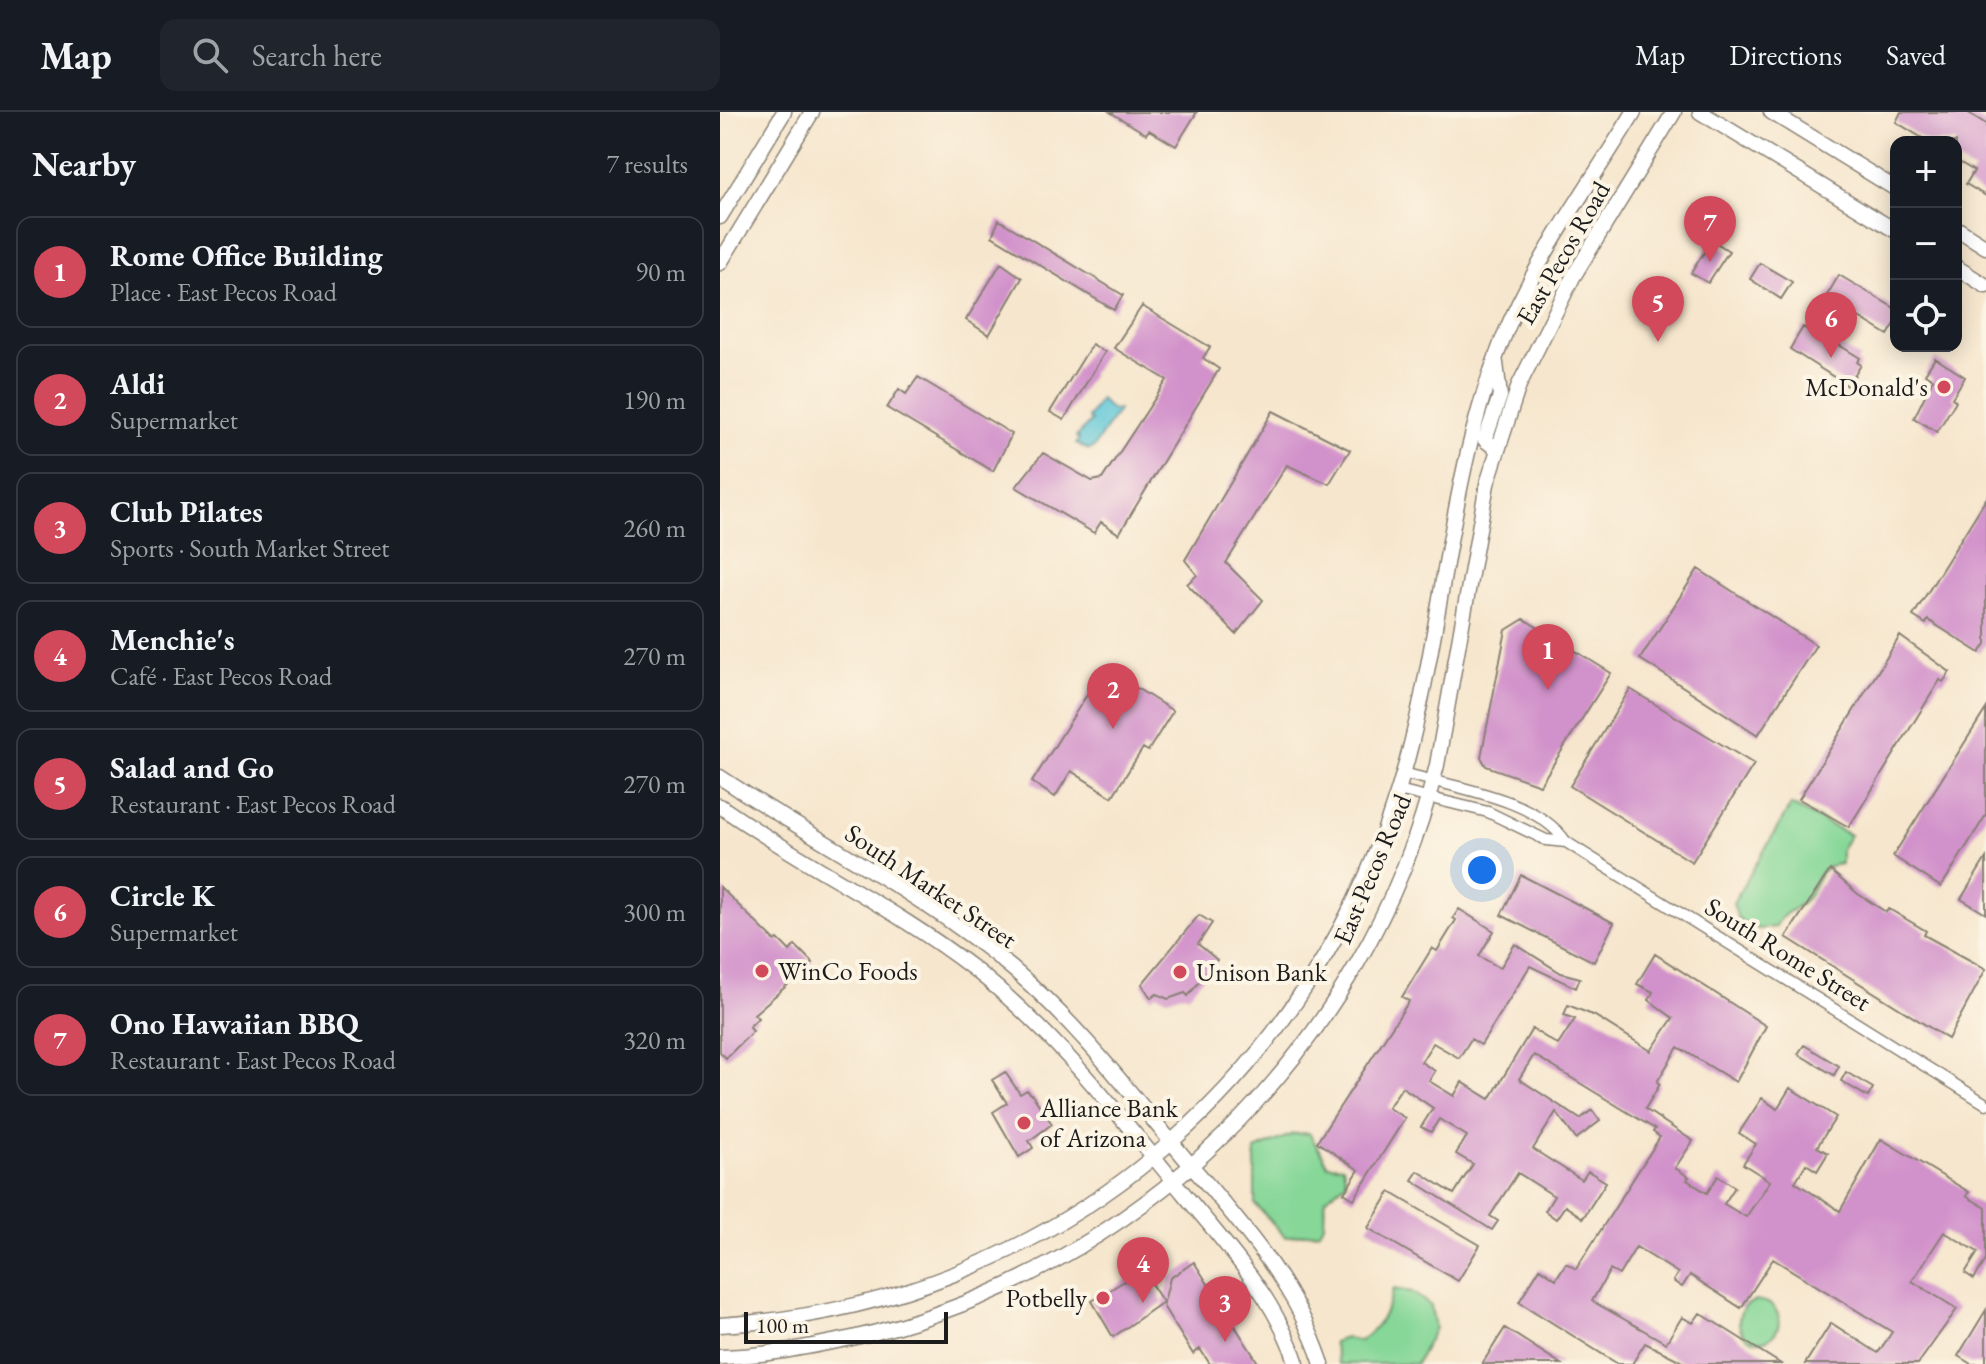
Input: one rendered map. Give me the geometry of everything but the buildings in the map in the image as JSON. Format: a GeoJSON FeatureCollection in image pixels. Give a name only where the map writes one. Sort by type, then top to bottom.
{"type":"FeatureCollection","features":[{"type":"Feature","properties":{"kind":"main road"},"geometry":{"type":"LineString","coordinates":[[720,217],[784,112]]}},
{"type":"Feature","properties":{"kind":"main road"},"geometry":{"type":"LineString","coordinates":[[720,263],[812,112]]}},
{"type":"Feature","properties":{"kind":"main road","name":"East Pecos Road"},"geometry":{"type":"LineString","coordinates":[[720,1325],[834,1310],[947,1277],[1050,1229],[1155,1159],[1173,1143],[1239,1076],[1303,994],[1360,891],[1398,790],[1459,482],[1496,359],[1532,280],[1634,112]]}},
{"type":"Feature","properties":{"kind":"main road","name":"East Pecos Road"},"geometry":{"type":"LineString","coordinates":[[720,1357],[765,1354],[843,1339],[961,1305],[1008,1286],[1072,1252],[1175,1183],[1274,1082],[1337,998],[1394,894],[1433,782],[1480,519],[1519,385],[1557,306],[1674,112]]}},
{"type":"Feature","properties":{"kind":"main road"},"geometry":{"type":"LineString","coordinates":[[1700,112],[1890,227]]}},
{"type":"Feature","properties":{"kind":"main road"},"geometry":{"type":"LineString","coordinates":[[1771,112],[1890,185]]}},
{"type":"Feature","properties":{"kind":"main road"},"geometry":{"type":"LineString","coordinates":[[1962,232],[1986,247]]}},
{"type":"Feature","properties":{"kind":"main road"},"geometry":{"type":"LineString","coordinates":[[1962,271],[1986,286]]}},
{"type":"Feature","properties":{"kind":"main road"},"geometry":{"type":"LineString","coordinates":[[1496,359],[1500,396],[1485,440],[1498,450]]}},
{"type":"Feature","properties":{"kind":"main road","name":"South Market Street"},"geometry":{"type":"LineString","coordinates":[[720,777],[951,922],[1015,971],[1067,1020],[1278,1270],[1305,1318],[1322,1364]]}},
{"type":"Feature","properties":{"kind":"main road","name":"South Market Street"},"geometry":{"type":"LineString","coordinates":[[720,806],[975,970],[1059,1046],[1249,1272],[1282,1326],[1297,1364]]}},
{"type":"Feature","properties":{"kind":"street","name":"South Rome Street"},"geometry":{"type":"LineString","coordinates":[[1403,773],[1530,812],[1555,826],[1566,842],[1986,1104]]}},
{"type":"Feature","properties":{"kind":"street","name":"South Rome Street"},"geometry":{"type":"LineString","coordinates":[[1398,790],[1488,812],[1546,840],[1566,842]]}},
{"type":"Feature","properties":{"kind":"green space"},"geometry":{"type":"Polygon","coordinates":[[[1791,805],[1850,835],[1841,849],[1841,864],[1825,870],[1809,896],[1785,914],[1775,927],[1758,929],[1738,919],[1733,903],[1791,805]]]}},
{"type":"Feature","properties":{"kind":"green space"},"geometry":{"type":"Polygon","coordinates":[[[1309,1133],[1328,1165],[1343,1166],[1346,1182],[1325,1199],[1324,1224],[1318,1232],[1285,1237],[1255,1204],[1255,1150],[1293,1134],[1309,1133]]]}},
{"type":"Feature","properties":{"kind":"green space"},"geometry":{"type":"Polygon","coordinates":[[[1393,1289],[1412,1292],[1431,1306],[1435,1328],[1416,1364],[1339,1364],[1333,1342],[1346,1338],[1359,1341],[1372,1331],[1385,1312],[1393,1289]]]}},
{"type":"Feature","properties":{"kind":"green space"},"geometry":{"type":"Polygon","coordinates":[[[1759,1301],[1773,1307],[1779,1321],[1773,1335],[1759,1341],[1745,1335],[1739,1321],[1745,1307],[1759,1301]]]}},
{"type":"Feature","properties":{"kind":"water"},"geometry":{"type":"Polygon","coordinates":[[[1100,399],[1111,410],[1118,410],[1089,450],[1076,444],[1079,439],[1076,437],[1091,421],[1088,418],[1100,399]]]}},
{"type":"Feature","properties":{"kind":"place","name":"Ono Hawaiian BBQ"},"geometry":{"type":"Point","coordinates":[1710,262]}},
{"type":"Feature","properties":{"kind":"place","name":"Salad and Go"},"geometry":{"type":"Point","coordinates":[1658,342]}},
{"type":"Feature","properties":{"kind":"place","name":"Circle K"},"geometry":{"type":"Point","coordinates":[1831,358]}},
{"type":"Feature","properties":{"kind":"place","name":"McDonald's"},"geometry":{"type":"Point","coordinates":[1944,387]}},
{"type":"Feature","properties":{"kind":"place","name":"Rome Office Building"},"geometry":{"type":"Point","coordinates":[1548,690]}},
{"type":"Feature","properties":{"kind":"place","name":"Aldi"},"geometry":{"type":"Point","coordinates":[1113,729]}},
{"type":"Feature","properties":{"kind":"place","name":"WinCo Foods"},"geometry":{"type":"Point","coordinates":[762,971]}},
{"type":"Feature","properties":{"kind":"place","name":"Unison Bank"},"geometry":{"type":"Point","coordinates":[1180,972]}},
{"type":"Feature","properties":{"kind":"place","name":"Alliance Bank of Arizona"},"geometry":{"type":"Point","coordinates":[1024,1123]}},
{"type":"Feature","properties":{"kind":"place","name":"Potbelly"},"geometry":{"type":"Point","coordinates":[1103,1298]}},
{"type":"Feature","properties":{"kind":"place","name":"Menchie's"},"geometry":{"type":"Point","coordinates":[1143,1303]}},
{"type":"Feature","properties":{"kind":"place","name":"Club Pilates"},"geometry":{"type":"Point","coordinates":[1225,1342]}}]}
